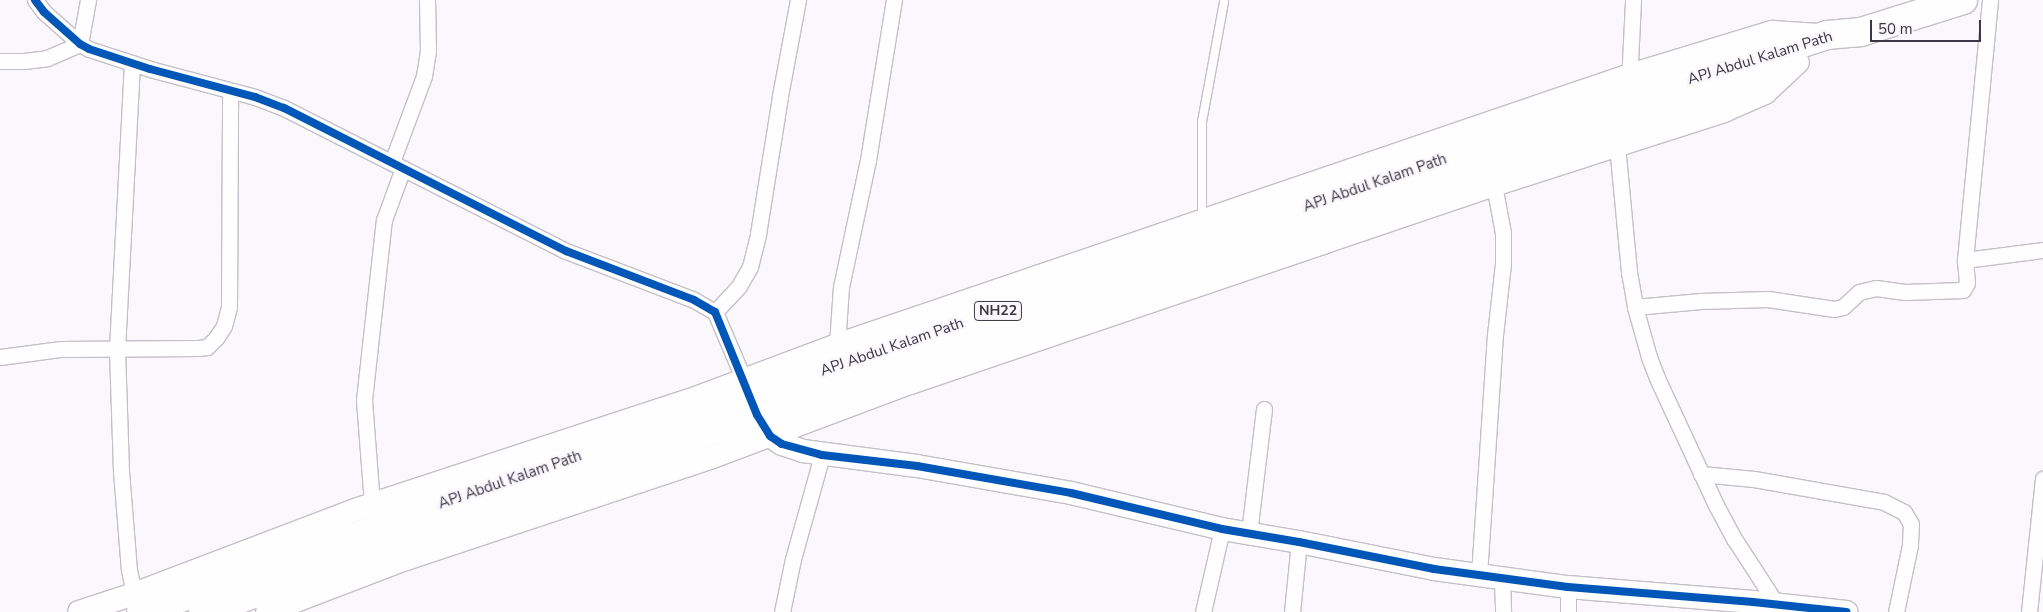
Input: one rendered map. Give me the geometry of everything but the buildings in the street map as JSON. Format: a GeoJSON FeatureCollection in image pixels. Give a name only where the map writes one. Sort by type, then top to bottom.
{"type":"FeatureCollection","features":[{"type":"Feature","properties":{"kind":"highway","name":"NH22"},"geometry":{"type":"LineString","coordinates":[[1861,32],[1963,0]]}},
{"type":"Feature","properties":{"kind":"highway","name":"APJ Abdul Kalam Path"},"geometry":{"type":"LineString","coordinates":[[203,612],[755,407],[1544,126],[1827,35],[1861,32]]}},
{"type":"Feature","properties":{"kind":"highway","name":"APJ Abdul Kalam Path"},"geometry":{"type":"LineString","coordinates":[[1631,98],[1798,62],[1830,49],[1861,32]]}},
{"type":"Feature","properties":{"kind":"highway","name":"APJ Abdul Kalam Path"},"geometry":{"type":"LineString","coordinates":[[137,603],[302,553],[755,407]]}},
{"type":"Feature","properties":{"kind":"street"},"geometry":{"type":"LineString","coordinates":[[35,0],[44,12],[80,44],[132,63],[255,97],[284,108],[566,251],[694,300],[715,312],[755,407],[782,444],[822,455],[917,466],[1071,493],[1222,529],[1249,532],[1387,561],[1502,579],[1726,606],[1777,605],[1846,612]]}},
{"type":"Feature","properties":{"kind":"street"},"geometry":{"type":"LineString","coordinates":[[80,44],[88,0]]}},
{"type":"Feature","properties":{"kind":"street"},"geometry":{"type":"LineString","coordinates":[[372,504],[364,400],[384,220],[424,76],[428,51],[426,0]]}},
{"type":"Feature","properties":{"kind":"street"},"geometry":{"type":"LineString","coordinates":[[715,312],[739,286],[750,267],[758,234],[780,96],[798,0]]}},
{"type":"Feature","properties":{"kind":"street"},"geometry":{"type":"LineString","coordinates":[[836,345],[841,288],[868,160],[894,0]]}},
{"type":"Feature","properties":{"kind":"street"},"geometry":{"type":"LineString","coordinates":[[1631,98],[1633,0]]}},
{"type":"Feature","properties":{"kind":"street"},"geometry":{"type":"LineString","coordinates":[[1635,307],[1701,301],[1768,300],[1834,309],[1843,307],[1859,292],[1876,288],[1905,292],[1963,290],[1967,284],[1968,274],[1965,260],[1990,0]]}},
{"type":"Feature","properties":{"kind":"street"},"geometry":{"type":"LineString","coordinates":[[0,61],[24,61],[47,58],[80,44]]}},
{"type":"Feature","properties":{"kind":"street","name":"NH22"},"geometry":{"type":"LineString","coordinates":[[79,612],[137,603],[372,504],[690,400],[755,407],[910,383],[1494,185],[1724,111],[1765,93],[1798,62]]}},
{"type":"Feature","properties":{"kind":"street"},"geometry":{"type":"LineString","coordinates":[[132,63],[117,350],[121,471],[129,570],[137,603]]}},
{"type":"Feature","properties":{"kind":"street"},"geometry":{"type":"LineString","coordinates":[[0,357],[62,349],[117,350],[207,347],[224,326],[229,307],[230,91]]}},
{"type":"Feature","properties":{"kind":"street","name":"NH22"},"geometry":{"type":"LineString","coordinates":[[267,612],[406,559],[687,466],[755,407],[836,345],[1202,219],[1544,126],[1631,98]]}},
{"type":"Feature","properties":{"kind":"street"},"geometry":{"type":"LineString","coordinates":[[1617,145],[1624,231],[1635,307],[1657,378],[1700,474],[1735,540],[1777,605]]}},
{"type":"Feature","properties":{"kind":"street"},"geometry":{"type":"LineString","coordinates":[[1479,575],[1494,345],[1503,264],[1503,234],[1494,185]]}},
{"type":"Feature","properties":{"kind":"street"},"geometry":{"type":"LineString","coordinates":[[1965,260],[2043,250]]}},
{"type":"Feature","properties":{"kind":"street"},"geometry":{"type":"LineString","coordinates":[[1249,532],[1264,409]]}},
{"type":"Feature","properties":{"kind":"street"},"geometry":{"type":"LineString","coordinates":[[782,612],[793,559],[822,455]]}},
{"type":"Feature","properties":{"kind":"street"},"geometry":{"type":"LineString","coordinates":[[1700,474],[1754,479],[1884,502],[1904,512],[1911,524],[1910,545],[1896,612]]}},
{"type":"Feature","properties":{"kind":"street"},"geometry":{"type":"LineString","coordinates":[[2029,612],[2043,487]]}},
{"type":"Feature","properties":{"kind":"street"},"geometry":{"type":"LineString","coordinates":[[1203,612],[1222,529]]}},
{"type":"Feature","properties":{"kind":"street"},"geometry":{"type":"LineString","coordinates":[[1292,612],[1299,542]]}},
{"type":"Feature","properties":{"kind":"street"},"geometry":{"type":"LineString","coordinates":[[1502,579],[1503,612]]}},
{"type":"Feature","properties":{"kind":"street"},"geometry":{"type":"LineString","coordinates":[[1568,587],[1568,612]]}},
{"type":"Feature","properties":{"kind":"lane"},"geometry":{"type":"LineString","coordinates":[[1202,219],[1202,122],[1224,2]]}},
{"type":"Feature","properties":{"kind":"cycle path"},"geometry":{"type":"LineString","coordinates":[[35,0],[44,12],[80,44],[89,49],[150,69],[255,97],[284,108],[566,251],[694,300],[715,312],[757,415],[770,436],[782,444],[822,455],[917,466],[1071,493],[1222,529],[1299,542],[1434,569],[1568,587],[1753,602],[1846,612]]}}]}
